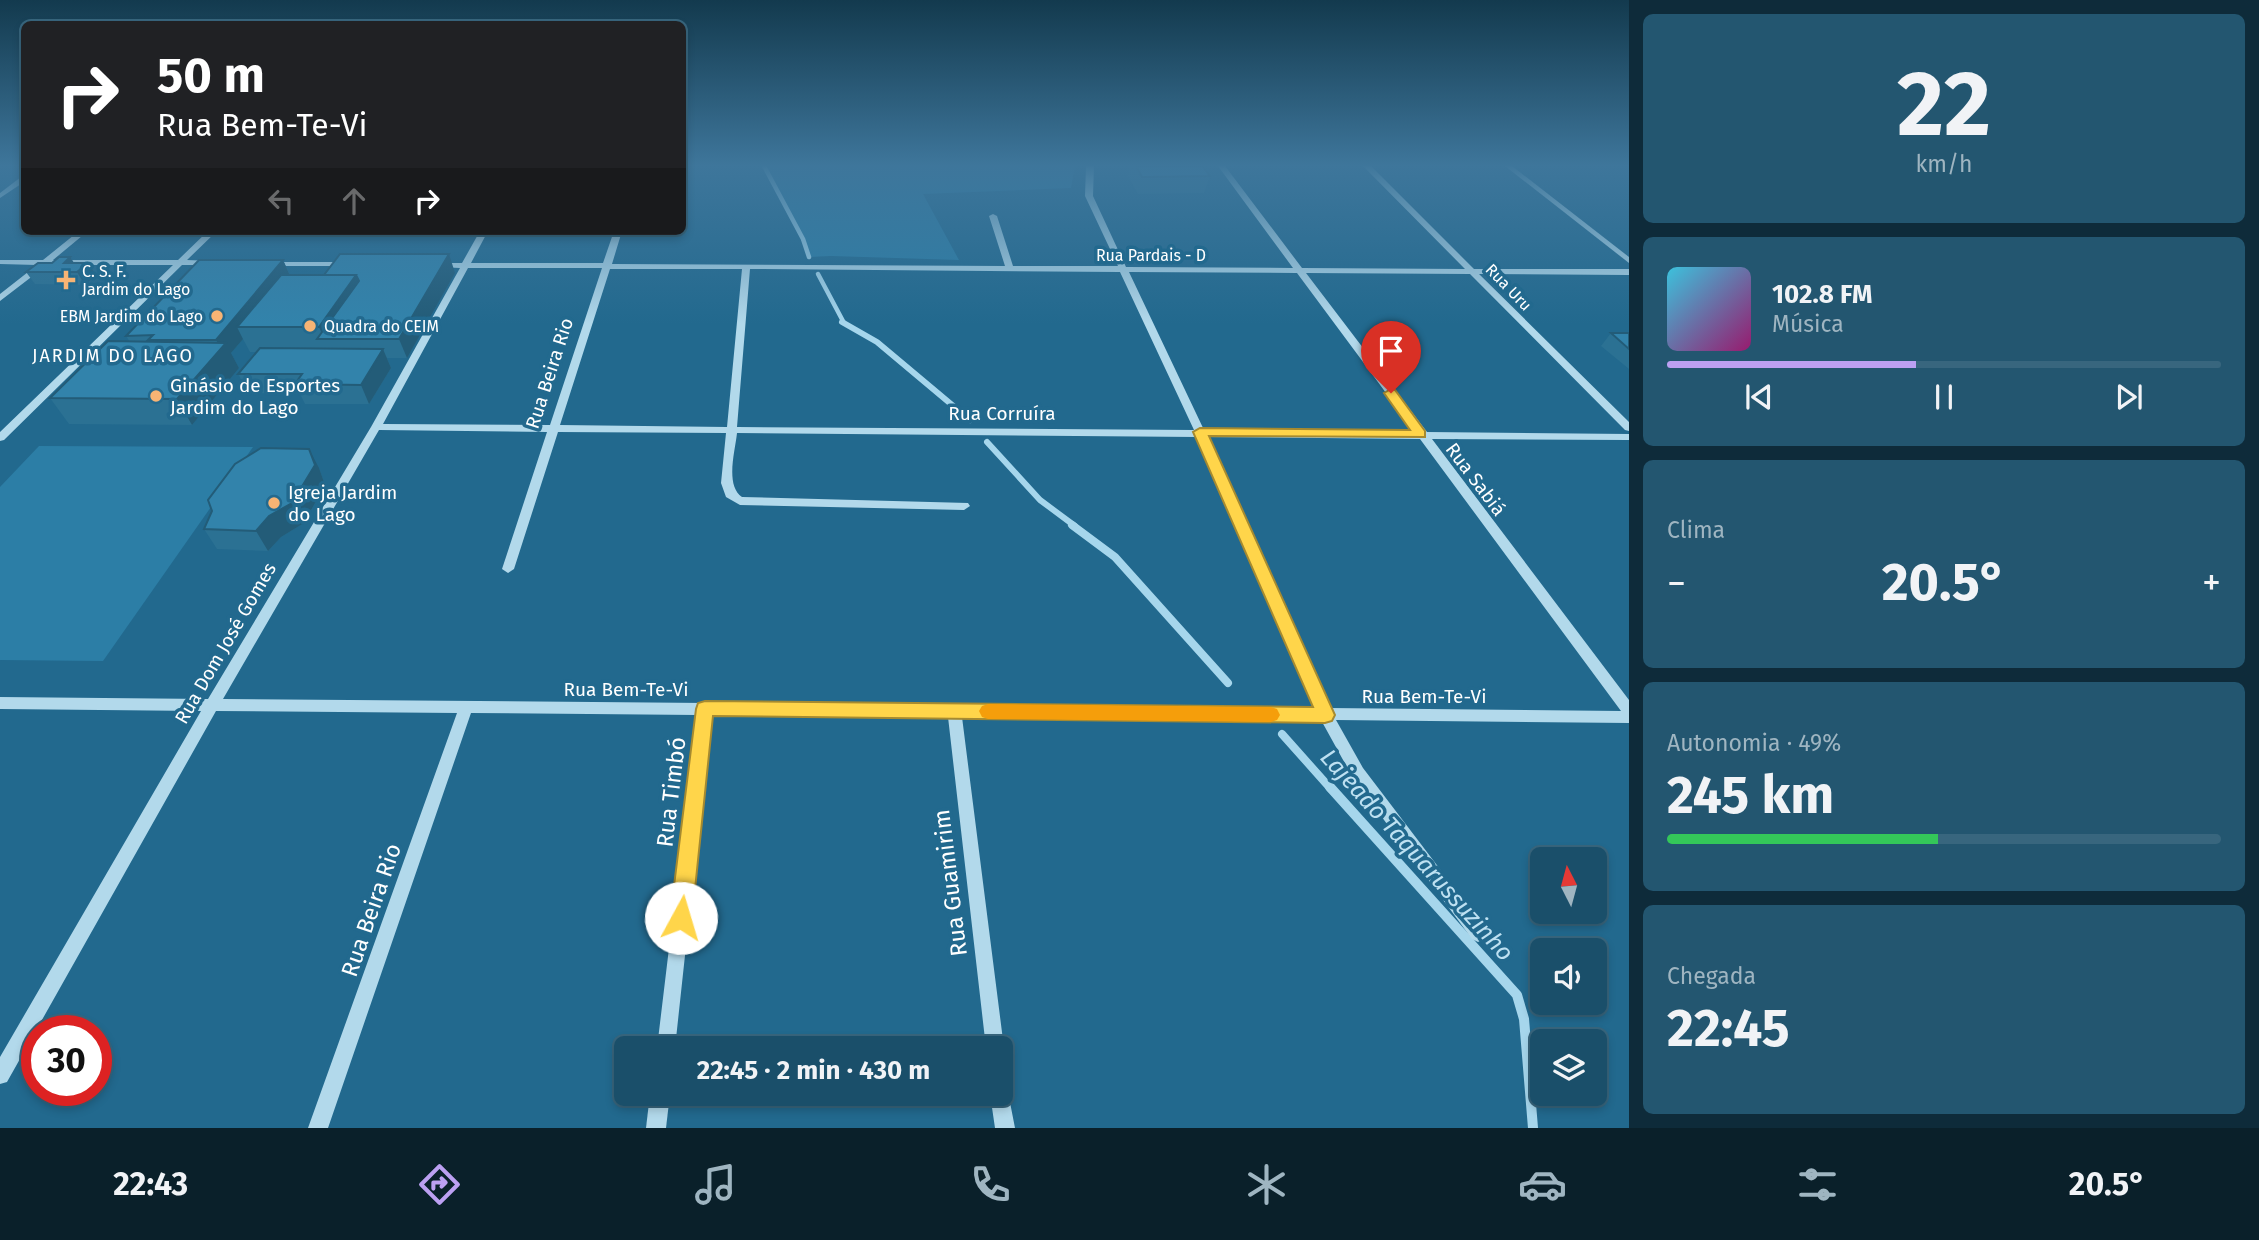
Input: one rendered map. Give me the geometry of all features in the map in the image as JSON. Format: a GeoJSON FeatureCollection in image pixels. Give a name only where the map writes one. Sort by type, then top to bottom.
{"type":"FeatureCollection","features":[{"type":"Feature","properties":{"kind":"street"},"geometry":{"type":"LineString","coordinates":[[994,219],[1010,268]]}},
{"type":"Feature","properties":{"kind":"street"},"geometry":{"type":"LineString","coordinates":[[1100,219],[1200,432],[1325,715],[1358,773],[1478,933]]}},
{"type":"Feature","properties":{"kind":"street","name":"Rua Sabiá"},"geometry":{"type":"LineString","coordinates":[[1261,219],[1629,711]]}},
{"type":"Feature","properties":{"kind":"street","name":"Rua Uru"},"geometry":{"type":"LineString","coordinates":[[1421,219],[1629,428]]}},
{"type":"Feature","properties":{"kind":"street"},"geometry":{"type":"LineString","coordinates":[[1575,219],[1629,261]]}},
{"type":"Feature","properties":{"kind":"street"},"geometry":{"type":"LineString","coordinates":[[0,298],[79,235]]}},
{"type":"Feature","properties":{"kind":"street"},"geometry":{"type":"LineString","coordinates":[[0,438],[5,428],[209,235]]}},
{"type":"Feature","properties":{"kind":"street","name":"Rua Dom José Gomes"},"geometry":{"type":"LineString","coordinates":[[0,1075],[212,705],[376,427],[482,235]]}},
{"type":"Feature","properties":{"kind":"street","name":"Rua Beira Rio"},"geometry":{"type":"LineString","coordinates":[[508,569],[617,235]]}},
{"type":"Feature","properties":{"kind":"street"},"geometry":{"type":"LineString","coordinates":[[0,262],[220,263]]}},
{"type":"Feature","properties":{"kind":"street"},"geometry":{"type":"LineString","coordinates":[[261,264],[355,264]]}},
{"type":"Feature","properties":{"kind":"street","name":"Rua Pardais - D"},"geometry":{"type":"LineString","coordinates":[[423,265],[1629,272]]}},
{"type":"Feature","properties":{"kind":"street"},"geometry":{"type":"LineString","coordinates":[[746,267],[734,429],[727,483],[730,494],[740,501],[964,506]]}},
{"type":"Feature","properties":{"kind":"street","name":"Rua Corruíra"},"geometry":{"type":"LineString","coordinates":[[376,427],[1629,437]]}},
{"type":"Feature","properties":{"kind":"street","name":"Rua Bem-Te-Vi"},"geometry":{"type":"LineString","coordinates":[[0,704],[1629,717]]}},
{"type":"Feature","properties":{"kind":"street","name":"Rua Beira Rio"},"geometry":{"type":"LineString","coordinates":[[318,1128],[466,707]]}},
{"type":"Feature","properties":{"kind":"street","name":"Rua Timbó"},"geometry":{"type":"LineString","coordinates":[[667,1036],[705,709]]}},
{"type":"Feature","properties":{"kind":"street","name":"Rua Guamirim"},"geometry":{"type":"LineString","coordinates":[[954,711],[994,1036]]}},
{"type":"Feature","properties":{"kind":"street"},"geometry":{"type":"LineString","coordinates":[[656,1128],[659,1106]]}},
{"type":"Feature","properties":{"kind":"street"},"geometry":{"type":"LineString","coordinates":[[1002,1106],[1005,1128]]}},
{"type":"Feature","properties":{"kind":"shaded area"},"geometry":{"type":"Polygon","coordinates":[[[792,219],[936,219],[959,260],[809,257],[792,219]]]}},
{"type":"Feature","properties":{"kind":"shaded area"},"geometry":{"type":"Polygon","coordinates":[[[39,446],[253,447],[103,661],[0,660],[0,487],[39,446]]]}},
{"type":"Feature","properties":{"kind":"building"},"geometry":{"type":"Polygon","coordinates":[[[340,254],[449,254],[399,339],[317,339],[359,281],[356,275],[324,275],[340,254]]]}},
{"type":"Feature","properties":{"kind":"building"},"geometry":{"type":"Polygon","coordinates":[[[59,257],[70,257],[64,263],[88,263],[77,272],[26,272],[38,263],[52,263],[59,257]]]}},
{"type":"Feature","properties":{"kind":"building"},"geometry":{"type":"Polygon","coordinates":[[[199,260],[283,260],[216,340],[148,340],[153,335],[126,336],[199,260]]]}},
{"type":"Feature","properties":{"kind":"building"},"geometry":{"type":"Polygon","coordinates":[[[281,275],[356,275],[319,327],[237,327],[281,275]]]}},
{"type":"Feature","properties":{"kind":"building"},"geometry":{"type":"Polygon","coordinates":[[[1611,333],[1629,333],[1629,349],[1611,333]]]}},
{"type":"Feature","properties":{"kind":"building"},"geometry":{"type":"Polygon","coordinates":[[[108,341],[226,343],[177,399],[50,398],[108,341]]]}},
{"type":"Feature","properties":{"kind":"building"},"geometry":{"type":"Polygon","coordinates":[[[260,348],[383,349],[361,385],[295,384],[302,374],[238,374],[260,348]]]}},
{"type":"Feature","properties":{"kind":"building"},"geometry":{"type":"Polygon","coordinates":[[[261,448],[309,449],[315,465],[292,503],[269,516],[256,531],[204,529],[212,511],[208,500],[235,464],[261,448]]]}},
{"type":"Feature","properties":{"kind":"waterway","name":"Lajeado Taquarussuzinho"},"geometry":{"type":"LineString","coordinates":[[792,219],[809,257]]}},
{"type":"Feature","properties":{"kind":"waterway","name":"Lajeado Taquarussuzinho"},"geometry":{"type":"LineString","coordinates":[[818,274],[844,323]]}},
{"type":"Feature","properties":{"kind":"waterway","name":"Lajeado Taquarussuzinho"},"geometry":{"type":"LineString","coordinates":[[842,322],[877,342],[970,420]]}},
{"type":"Feature","properties":{"kind":"waterway","name":"Lajeado Taquarussuzinho"},"geometry":{"type":"LineString","coordinates":[[987,442],[1040,500],[1075,526]]}},
{"type":"Feature","properties":{"kind":"waterway","name":"Lajeado Taquarussuzinho"},"geometry":{"type":"LineString","coordinates":[[1072,525],[1115,557],[1228,683]]}},
{"type":"Feature","properties":{"kind":"waterway","name":"Lajeado Taquarussuzinho"},"geometry":{"type":"LineString","coordinates":[[1282,734],[1331,789]]}},
{"type":"Feature","properties":{"kind":"waterway","name":"Lajeado Taquarussuzinho"},"geometry":{"type":"LineString","coordinates":[[1330,787],[1517,995],[1524,1019],[1533,1128]]}},
{"type":"Feature","properties":{"kind":"slow traffic"},"geometry":{"type":"LineString","coordinates":[[988,711],[1271,715]]}},
{"type":"Feature","properties":{"kind":"place","name":"C. S. F. Jardim do Lago"},"geometry":{"type":"Point","coordinates":[66,280]}},
{"type":"Feature","properties":{"kind":"place","name":"EBM Jardim do Lago"},"geometry":{"type":"Point","coordinates":[217,316]}},
{"type":"Feature","properties":{"kind":"place","name":"Quadra do CEIM"},"geometry":{"type":"Point","coordinates":[310,326]}},
{"type":"Feature","properties":{"kind":"place","name":"Ginásio de Esportes Jardim do Lago"},"geometry":{"type":"Point","coordinates":[156,396]}},
{"type":"Feature","properties":{"kind":"place","name":"Igreja Jardim do Lago"},"geometry":{"type":"Point","coordinates":[274,503]}},
{"type":"Feature","properties":{"kind":"district","name":"JARDIM DO LAGO"},"geometry":{"type":"Point","coordinates":[113,356]}},
{"type":"Feature","properties":{"kind":"route"},"geometry":{"type":"LineString","coordinates":[[681,918],[705,709],[1325,715],[1200,432],[1420,434],[1391,393]]}}]}
